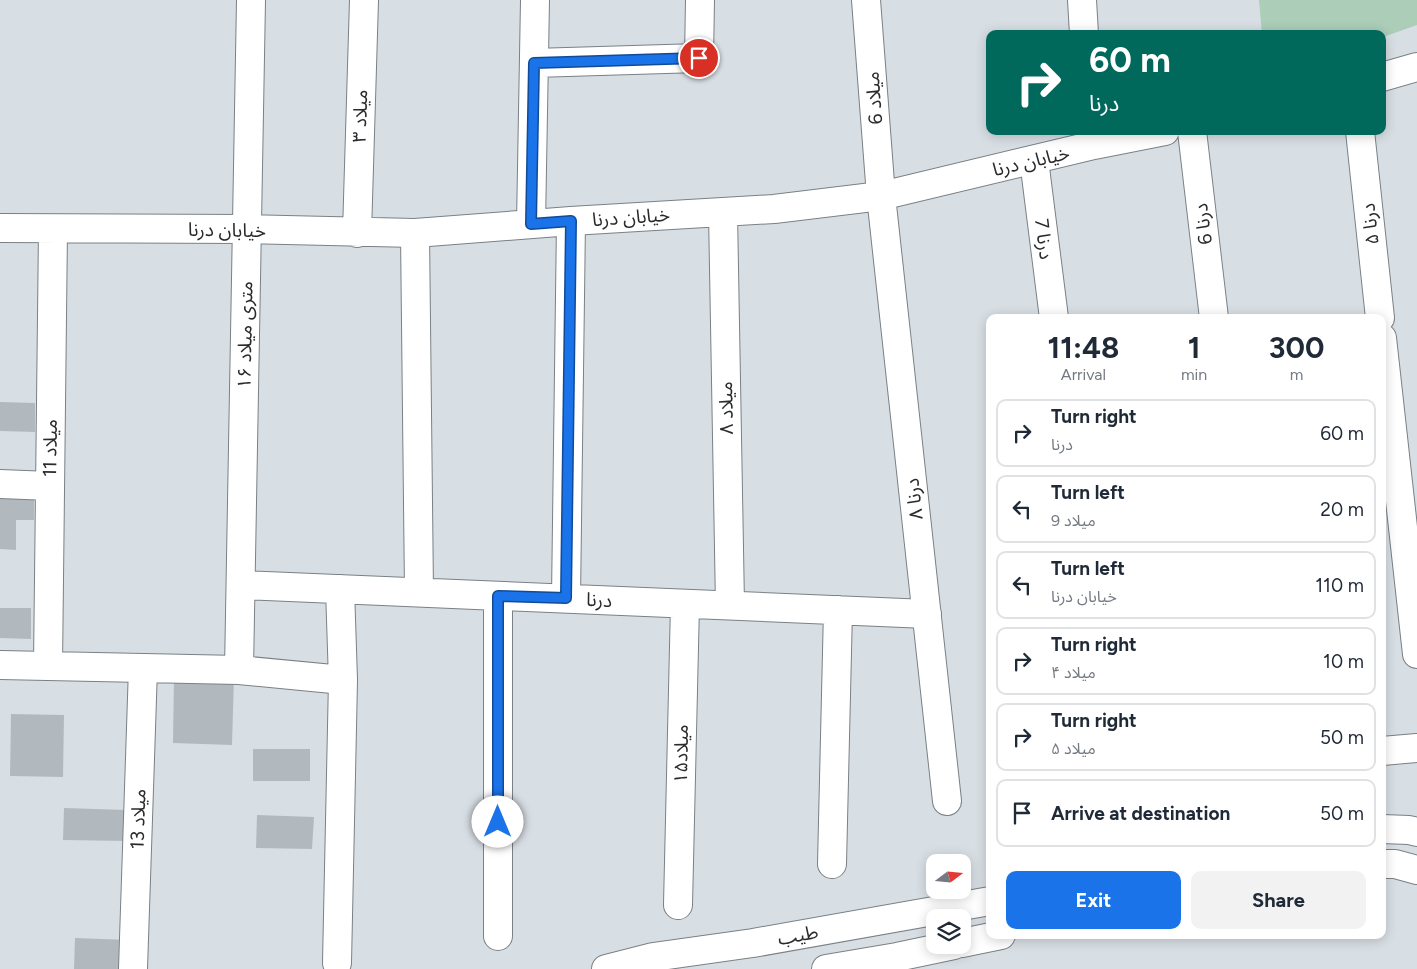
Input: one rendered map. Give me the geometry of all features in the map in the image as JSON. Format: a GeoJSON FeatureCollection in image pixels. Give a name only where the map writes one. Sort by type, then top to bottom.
{"type":"FeatureCollection","features":[{"type":"Feature","properties":{"kind":"street","name":"۱۶ متری میلاد"},"geometry":{"type":"LineString","coordinates":[[239,670],[251,0]]}},
{"type":"Feature","properties":{"kind":"street","name":"میلاد ۳"},"geometry":{"type":"LineString","coordinates":[[357,233],[364,0]]}},
{"type":"Feature","properties":{"kind":"street"},"geometry":{"type":"LineString","coordinates":[[531,224],[535,0]]}},
{"type":"Feature","properties":{"kind":"street"},"geometry":{"type":"LineString","coordinates":[[534,63],[699,58],[700,0]]}},
{"type":"Feature","properties":{"kind":"street","name":"میلاد 6"},"geometry":{"type":"LineString","coordinates":[[866,0],[881,196]]}},
{"type":"Feature","properties":{"kind":"street"},"geometry":{"type":"LineString","coordinates":[[1082,0],[1084,30]]}},
{"type":"Feature","properties":{"kind":"street"},"geometry":{"type":"LineString","coordinates":[[1386,76],[1417,67]]}},
{"type":"Feature","properties":{"kind":"street","name":"خیابان درنا"},"geometry":{"type":"LineString","coordinates":[[0,228],[415,233],[571,221],[774,209],[881,196],[1034,160],[1093,138],[1124,135]]}},
{"type":"Feature","properties":{"kind":"street","name":"درنا 6"},"geometry":{"type":"LineString","coordinates":[[1192,135],[1214,314]]}},
{"type":"Feature","properties":{"kind":"street","name":"درنا ۵"},"geometry":{"type":"LineString","coordinates":[[1360,135],[1380,314]]}},
{"type":"Feature","properties":{"kind":"street","name":"درنا 7"},"geometry":{"type":"LineString","coordinates":[[1034,160],[1053,314]]}},
{"type":"Feature","properties":{"kind":"street","name":"درنا ۸"},"geometry":{"type":"LineString","coordinates":[[881,196],[947,801]]}},
{"type":"Feature","properties":{"kind":"street","name":"میلاد ۸"},"geometry":{"type":"LineString","coordinates":[[723,212],[730,605]]}},
{"type":"Feature","properties":{"kind":"street"},"geometry":{"type":"LineString","coordinates":[[566,598],[571,221]]}},
{"type":"Feature","properties":{"kind":"street","name":"میلاد 11"},"geometry":{"type":"LineString","coordinates":[[48,666],[53,228]]}},
{"type":"Feature","properties":{"kind":"street"},"geometry":{"type":"LineString","coordinates":[[415,233],[418,592]]}},
{"type":"Feature","properties":{"kind":"street"},"geometry":{"type":"LineString","coordinates":[[1386,371],[1413,590],[1417,654]]}},
{"type":"Feature","properties":{"kind":"street"},"geometry":{"type":"LineString","coordinates":[[0,484],[50,486]]}},
{"type":"Feature","properties":{"kind":"street","name":"درنا"},"geometry":{"type":"LineString","coordinates":[[240,585],[927,614]]}},
{"type":"Feature","properties":{"kind":"street"},"geometry":{"type":"LineString","coordinates":[[337,963],[343,680],[340,589]]}},
{"type":"Feature","properties":{"kind":"street"},"geometry":{"type":"LineString","coordinates":[[498,596],[498,936]]}},
{"type":"Feature","properties":{"kind":"street","name":"میلاد۱۵"},"geometry":{"type":"LineString","coordinates":[[678,905],[685,604]]}},
{"type":"Feature","properties":{"kind":"street"},"geometry":{"type":"LineString","coordinates":[[832,864],[838,610]]}},
{"type":"Feature","properties":{"kind":"street"},"geometry":{"type":"LineString","coordinates":[[0,666],[239,670],[343,680]]}},
{"type":"Feature","properties":{"kind":"street","name":"میلاد 13"},"geometry":{"type":"LineString","coordinates":[[133,969],[143,668]]}},
{"type":"Feature","properties":{"kind":"street"},"geometry":{"type":"LineString","coordinates":[[1386,751],[1417,748]]}},
{"type":"Feature","properties":{"kind":"street"},"geometry":{"type":"LineString","coordinates":[[1386,829],[1417,832]]}},
{"type":"Feature","properties":{"kind":"street"},"geometry":{"type":"LineString","coordinates":[[1386,864],[1395,864],[1417,870]]}},
{"type":"Feature","properties":{"kind":"street","name":"طیب"},"geometry":{"type":"LineString","coordinates":[[606,969],[653,958],[753,943],[986,902]]}},
{"type":"Feature","properties":{"kind":"street"},"geometry":{"type":"LineString","coordinates":[[971,941],[986,938]]}},
{"type":"Feature","properties":{"kind":"street","name":"طیب"},"geometry":{"type":"LineString","coordinates":[[826,969],[926,951]]}},
{"type":"Feature","properties":{"kind":"green space"},"geometry":{"type":"Polygon","coordinates":[[[1259,0],[1417,0],[1417,25],[1386,36],[1386,30],[1262,30],[1259,0]]]}},
{"type":"Feature","properties":{"kind":"building"},"geometry":{"type":"Polygon","coordinates":[[[0,402],[35,403],[35,432],[0,431],[0,402]]]}},
{"type":"Feature","properties":{"kind":"building"},"geometry":{"type":"Polygon","coordinates":[[[0,490],[34,490],[34,520],[16,520],[16,550],[0,549],[0,490]]]}},
{"type":"Feature","properties":{"kind":"building"},"geometry":{"type":"Polygon","coordinates":[[[0,608],[31,608],[31,639],[0,638],[0,608]]]}},
{"type":"Feature","properties":{"kind":"building"},"geometry":{"type":"Polygon","coordinates":[[[174,674],[234,676],[232,745],[173,743],[174,674]]]}},
{"type":"Feature","properties":{"kind":"building"},"geometry":{"type":"Polygon","coordinates":[[[11,714],[64,715],[63,777],[10,776],[11,714]]]}},
{"type":"Feature","properties":{"kind":"building"},"geometry":{"type":"Polygon","coordinates":[[[253,749],[310,749],[310,781],[253,781],[253,749]]]}},
{"type":"Feature","properties":{"kind":"building"},"geometry":{"type":"Polygon","coordinates":[[[64,808],[127,810],[127,841],[63,840],[64,808]]]}},
{"type":"Feature","properties":{"kind":"building"},"geometry":{"type":"Polygon","coordinates":[[[257,815],[314,817],[312,849],[256,848],[257,815]]]}},
{"type":"Feature","properties":{"kind":"building"},"geometry":{"type":"Polygon","coordinates":[[[75,938],[129,940],[128,969],[74,969],[75,938]]]}},
{"type":"Feature","properties":{"kind":"route"},"geometry":{"type":"LineString","coordinates":[[498,822],[498,596],[566,598],[571,221],[531,224],[534,63],[699,58]]}}]}
